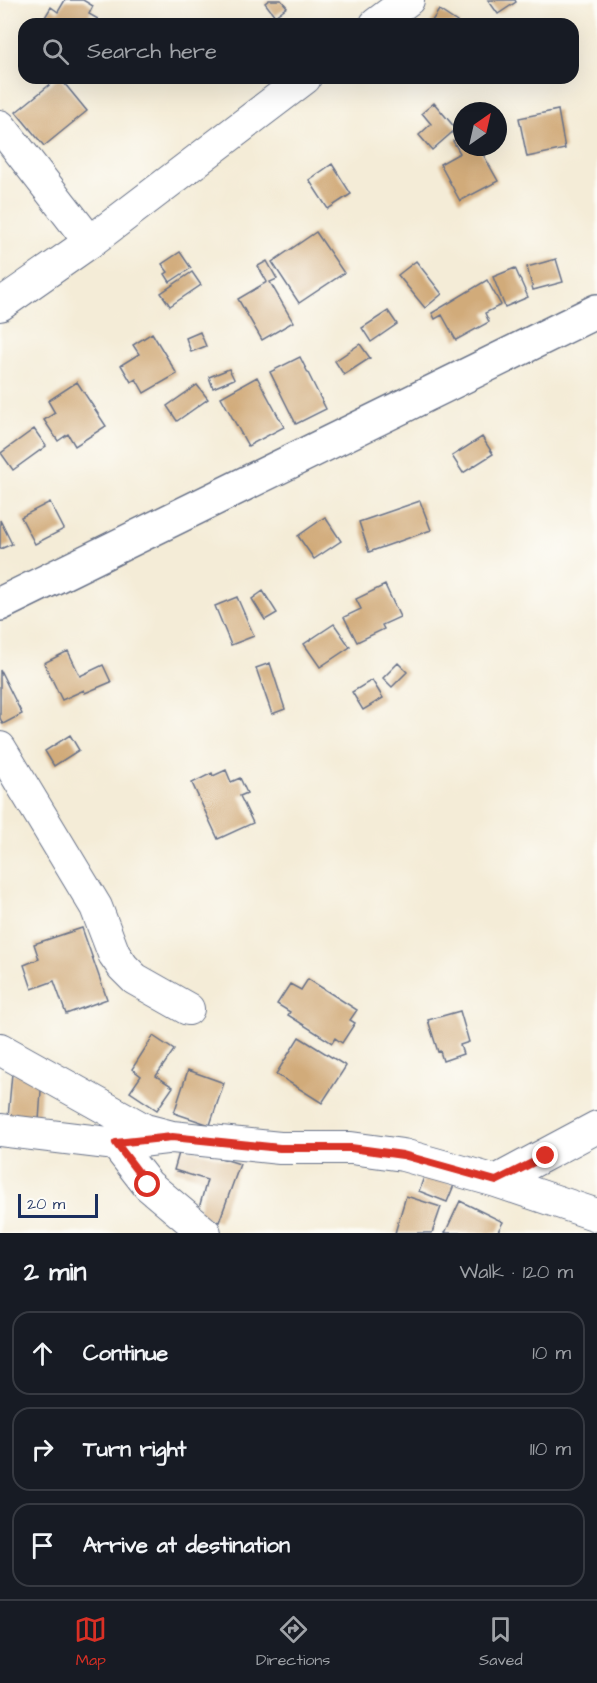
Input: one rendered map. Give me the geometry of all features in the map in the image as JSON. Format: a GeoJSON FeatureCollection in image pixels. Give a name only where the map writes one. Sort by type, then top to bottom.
{"type":"FeatureCollection","features":[{"type":"Feature","properties":{"kind":"street"},"geometry":{"type":"LineString","coordinates":[[384,18],[408,0]]}},
{"type":"Feature","properties":{"kind":"street"},"geometry":{"type":"LineString","coordinates":[[0,305],[90,242],[298,84]]}},
{"type":"Feature","properties":{"kind":"street"},"geometry":{"type":"LineString","coordinates":[[0,126],[90,242]]}},
{"type":"Feature","properties":{"kind":"street"},"geometry":{"type":"LineString","coordinates":[[0,604],[597,311]]}},
{"type":"Feature","properties":{"kind":"street"},"geometry":{"type":"LineString","coordinates":[[0,748],[96,907],[114,954],[123,967],[135,979],[188,1009]]}},
{"type":"Feature","properties":{"kind":"street"},"geometry":{"type":"LineString","coordinates":[[0,1049],[145,1130],[172,1137],[280,1148],[351,1148],[403,1155],[496,1181],[597,1215]]}},
{"type":"Feature","properties":{"kind":"street"},"geometry":{"type":"LineString","coordinates":[[496,1181],[597,1127]]}},
{"type":"Feature","properties":{"kind":"street"},"geometry":{"type":"LineString","coordinates":[[0,1130],[116,1143],[172,1137]]}},
{"type":"Feature","properties":{"kind":"street"},"geometry":{"type":"LineString","coordinates":[[116,1143],[148,1185],[205,1233]]}},
{"type":"Feature","properties":{"kind":"building"},"geometry":{"type":"Polygon","coordinates":[[[65,0],[83,0],[93,6],[89,14],[96,18],[45,18],[51,7],[58,12],[65,0]]]}},
{"type":"Feature","properties":{"kind":"building"},"geometry":{"type":"Polygon","coordinates":[[[269,0],[281,0],[287,7],[275,16],[265,3],[269,0]]]}},
{"type":"Feature","properties":{"kind":"building"},"geometry":{"type":"Polygon","coordinates":[[[488,0],[515,0],[516,2],[498,14],[488,0]]]}},
{"type":"Feature","properties":{"kind":"building"},"geometry":{"type":"Polygon","coordinates":[[[439,10],[451,18],[434,18],[439,10]]]}},
{"type":"Feature","properties":{"kind":"building"},"geometry":{"type":"Polygon","coordinates":[[[51,84],[65,84],[87,111],[44,146],[16,112],[51,84]]]}},
{"type":"Feature","properties":{"kind":"building"},"geometry":{"type":"Polygon","coordinates":[[[434,103],[453,125],[453,132],[432,150],[419,135],[431,124],[422,113],[434,103]]]}},
{"type":"Feature","properties":{"kind":"building"},"geometry":{"type":"Polygon","coordinates":[[[558,110],[565,149],[527,157],[519,118],[558,110]]]}},
{"type":"Feature","properties":{"kind":"building"},"geometry":{"type":"Polygon","coordinates":[[[455,156],[484,156],[498,181],[460,201],[440,164],[455,156]]]}},
{"type":"Feature","properties":{"kind":"building"},"geometry":{"type":"Polygon","coordinates":[[[332,164],[351,194],[328,209],[309,180],[332,164]]]}},
{"type":"Feature","properties":{"kind":"building"},"geometry":{"type":"Polygon","coordinates":[[[316,232],[344,273],[299,303],[272,262],[316,232]]]}},
{"type":"Feature","properties":{"kind":"building"},"geometry":{"type":"Polygon","coordinates":[[[180,252],[191,268],[170,282],[165,274],[168,272],[162,264],[180,252]]]}},
{"type":"Feature","properties":{"kind":"building"},"geometry":{"type":"Polygon","coordinates":[[[556,259],[563,282],[533,290],[527,267],[556,259]]]}},
{"type":"Feature","properties":{"kind":"building"},"geometry":{"type":"Polygon","coordinates":[[[267,261],[277,279],[270,282],[293,322],[262,340],[238,299],[267,282],[258,266],[267,261]]]}},
{"type":"Feature","properties":{"kind":"building"},"geometry":{"type":"Polygon","coordinates":[[[416,261],[442,294],[425,308],[398,275],[416,261]]]}},
{"type":"Feature","properties":{"kind":"building"},"geometry":{"type":"Polygon","coordinates":[[[515,268],[528,297],[505,307],[493,277],[515,268]]]}},
{"type":"Feature","properties":{"kind":"building"},"geometry":{"type":"Polygon","coordinates":[[[192,272],[201,285],[170,306],[161,293],[192,272]]]}},
{"type":"Feature","properties":{"kind":"building"},"geometry":{"type":"Polygon","coordinates":[[[487,280],[501,305],[485,313],[489,322],[456,340],[442,315],[435,319],[432,313],[487,280]]]}},
{"type":"Feature","properties":{"kind":"building"},"geometry":{"type":"Polygon","coordinates":[[[388,311],[397,324],[371,342],[362,328],[388,311]]]}},
{"type":"Feature","properties":{"kind":"building"},"geometry":{"type":"Polygon","coordinates":[[[200,332],[206,346],[191,352],[186,338],[200,332]]]}},
{"type":"Feature","properties":{"kind":"building"},"geometry":{"type":"Polygon","coordinates":[[[152,333],[177,374],[144,393],[136,379],[131,382],[121,365],[139,354],[133,345],[152,333]]]}},
{"type":"Feature","properties":{"kind":"building"},"geometry":{"type":"Polygon","coordinates":[[[360,344],[370,358],[344,375],[335,361],[360,344]]]}},
{"type":"Feature","properties":{"kind":"building"},"geometry":{"type":"Polygon","coordinates":[[[300,357],[326,409],[296,424],[270,372],[300,357]]]}},
{"type":"Feature","properties":{"kind":"building"},"geometry":{"type":"Polygon","coordinates":[[[229,369],[234,379],[213,388],[209,377],[229,369]]]}},
{"type":"Feature","properties":{"kind":"building"},"geometry":{"type":"Polygon","coordinates":[[[257,377],[284,427],[248,446],[221,397],[257,377]]]}},
{"type":"Feature","properties":{"kind":"building"},"geometry":{"type":"Polygon","coordinates":[[[77,382],[106,426],[75,446],[68,434],[58,441],[44,420],[55,413],[48,401],[77,382]]]}},
{"type":"Feature","properties":{"kind":"building"},"geometry":{"type":"Polygon","coordinates":[[[197,385],[208,399],[177,421],[167,406],[197,385]]]}},
{"type":"Feature","properties":{"kind":"building"},"geometry":{"type":"Polygon","coordinates":[[[34,429],[46,446],[13,470],[1,453],[34,429]]]}},
{"type":"Feature","properties":{"kind":"building"},"geometry":{"type":"Polygon","coordinates":[[[482,437],[493,454],[463,473],[452,456],[482,437]]]}},
{"type":"Feature","properties":{"kind":"building"},"geometry":{"type":"Polygon","coordinates":[[[420,501],[431,530],[369,552],[359,522],[420,501]]]}},
{"type":"Feature","properties":{"kind":"building"},"geometry":{"type":"Polygon","coordinates":[[[50,502],[64,529],[35,544],[21,517],[50,502]]]}},
{"type":"Feature","properties":{"kind":"building"},"geometry":{"type":"Polygon","coordinates":[[[325,517],[341,541],[314,559],[298,536],[325,517]]]}},
{"type":"Feature","properties":{"kind":"building"},"geometry":{"type":"Polygon","coordinates":[[[0,520],[12,544],[0,549],[0,520]]]}},
{"type":"Feature","properties":{"kind":"building"},"geometry":{"type":"Polygon","coordinates":[[[385,585],[400,617],[382,625],[384,629],[357,642],[344,617],[361,609],[356,599],[385,585]]]}},
{"type":"Feature","properties":{"kind":"building"},"geometry":{"type":"Polygon","coordinates":[[[263,591],[277,613],[265,620],[252,599],[263,591]]]}},
{"type":"Feature","properties":{"kind":"building"},"geometry":{"type":"Polygon","coordinates":[[[237,597],[254,636],[231,645],[215,606],[237,597]]]}},
{"type":"Feature","properties":{"kind":"building"},"geometry":{"type":"Polygon","coordinates":[[[334,624],[350,647],[320,667],[304,644],[334,624]]]}},
{"type":"Feature","properties":{"kind":"building"},"geometry":{"type":"Polygon","coordinates":[[[68,651],[80,676],[103,665],[111,682],[85,693],[84,690],[62,700],[44,663],[68,651]]]}},
{"type":"Feature","properties":{"kind":"building"},"geometry":{"type":"Polygon","coordinates":[[[270,663],[285,709],[272,714],[256,668],[270,663]]]}},
{"type":"Feature","properties":{"kind":"building"},"geometry":{"type":"Polygon","coordinates":[[[398,663],[407,672],[392,687],[383,678],[398,663]]]}},
{"type":"Feature","properties":{"kind":"building"},"geometry":{"type":"Polygon","coordinates":[[[0,670],[22,714],[3,724],[0,718],[0,670]]]}},
{"type":"Feature","properties":{"kind":"building"},"geometry":{"type":"Polygon","coordinates":[[[372,680],[383,698],[363,710],[352,692],[372,680]]]}},
{"type":"Feature","properties":{"kind":"building"},"geometry":{"type":"Polygon","coordinates":[[[70,735],[79,750],[54,766],[45,751],[70,735]]]}},
{"type":"Feature","properties":{"kind":"building"},"geometry":{"type":"Polygon","coordinates":[[[226,770],[231,782],[240,778],[247,793],[240,796],[253,823],[218,839],[192,783],[212,773],[213,776],[226,770]]]}},
{"type":"Feature","properties":{"kind":"building"},"geometry":{"type":"Polygon","coordinates":[[[82,928],[107,999],[66,1014],[54,981],[32,989],[24,965],[39,959],[34,944],[82,928]]]}},
{"type":"Feature","properties":{"kind":"building"},"geometry":{"type":"Polygon","coordinates":[[[308,979],[357,1010],[350,1020],[355,1023],[342,1043],[335,1038],[332,1043],[288,1015],[290,1012],[277,1004],[290,984],[301,990],[308,979]]]}},
{"type":"Feature","properties":{"kind":"building"},"geometry":{"type":"Polygon","coordinates":[[[460,1011],[469,1042],[460,1045],[463,1054],[443,1061],[428,1020],[460,1011]]]}},
{"type":"Feature","properties":{"kind":"building"},"geometry":{"type":"Polygon","coordinates":[[[153,1036],[174,1050],[156,1076],[173,1087],[157,1110],[130,1092],[141,1076],[132,1069],[153,1036]]]}},
{"type":"Feature","properties":{"kind":"building"},"geometry":{"type":"Polygon","coordinates":[[[299,1037],[346,1066],[322,1103],[276,1074],[299,1037]]]}},
{"type":"Feature","properties":{"kind":"building"},"geometry":{"type":"Polygon","coordinates":[[[188,1070],[224,1083],[210,1125],[174,1113],[188,1070]]]}},
{"type":"Feature","properties":{"kind":"building"},"geometry":{"type":"Polygon","coordinates":[[[12,1073],[42,1076],[39,1121],[8,1118],[12,1073]]]}},
{"type":"Feature","properties":{"kind":"building"},"geometry":{"type":"Polygon","coordinates":[[[181,1146],[240,1164],[219,1222],[197,1215],[207,1180],[174,1170],[181,1146]]]}},
{"type":"Feature","properties":{"kind":"building"},"geometry":{"type":"Polygon","coordinates":[[[425,1174],[454,1185],[447,1202],[419,1191],[425,1174]]]}},
{"type":"Feature","properties":{"kind":"building"},"geometry":{"type":"Polygon","coordinates":[[[406,1196],[441,1207],[432,1233],[395,1233],[406,1196]]]}},
{"type":"Feature","properties":{"kind":"building"},"geometry":{"type":"Polygon","coordinates":[[[460,1201],[503,1222],[497,1233],[445,1233],[460,1201]]]}},
{"type":"Feature","properties":{"kind":"route"},"geometry":{"type":"LineString","coordinates":[[148,1185],[116,1143],[172,1137],[280,1148],[351,1148],[403,1155],[496,1181],[546,1156]]}}]}
